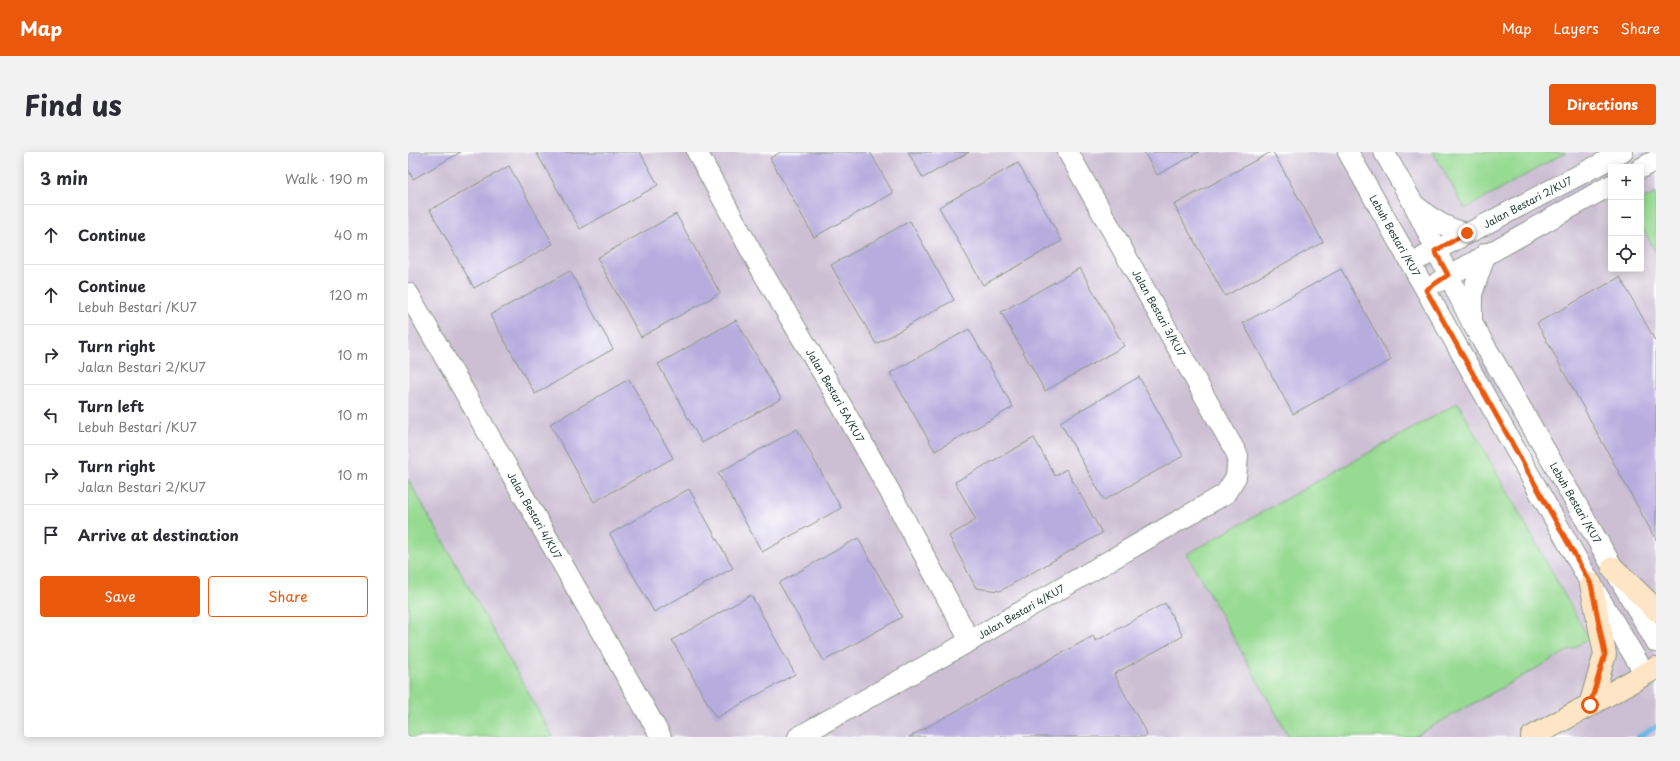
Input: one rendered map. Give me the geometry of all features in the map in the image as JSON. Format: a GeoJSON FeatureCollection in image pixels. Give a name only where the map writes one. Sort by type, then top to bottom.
{"type":"FeatureCollection","features":[{"type":"Feature","properties":{"kind":"street","name":"Jalan Bestari 5A/KU7"},"geometry":{"type":"LineString","coordinates":[[696,152],[763,273],[827,380],[889,490],[970,641]]}},
{"type":"Feature","properties":{"kind":"street","name":"Jalan Bestari 3/KU7"},"geometry":{"type":"LineString","coordinates":[[1068,152],[1238,456],[1236,477]]}},
{"type":"Feature","properties":{"kind":"street","name":"Lebuh Bestari /KU7"},"geometry":{"type":"LineString","coordinates":[[1348,152],[1591,584],[1651,671]]}},
{"type":"Feature","properties":{"kind":"street","name":"Lebuh Bestari /KU7"},"geometry":{"type":"LineString","coordinates":[[1384,152],[1413,204],[1472,323],[1656,642]]}},
{"type":"Feature","properties":{"kind":"street","name":"Jalan Bestari 2/KU7"},"geometry":{"type":"LineString","coordinates":[[1411,264],[1467,233],[1624,152]]}},
{"type":"Feature","properties":{"kind":"street"},"geometry":{"type":"LineString","coordinates":[[1644,166],[1656,160]]}},
{"type":"Feature","properties":{"kind":"street"},"geometry":{"type":"LineString","coordinates":[[1426,290],[1448,275],[1486,253],[1608,186]]}},
{"type":"Feature","properties":{"kind":"street"},"geometry":{"type":"LineString","coordinates":[[1413,204],[1434,221],[1455,231],[1467,233]]}},
{"type":"Feature","properties":{"kind":"street"},"geometry":{"type":"LineString","coordinates":[[1472,323],[1472,294],[1486,253]]}},
{"type":"Feature","properties":{"kind":"street","name":"Jalan Bestari 4/KU7"},"geometry":{"type":"LineString","coordinates":[[408,293],[661,737]]}},
{"type":"Feature","properties":{"kind":"street","name":"Jalan Bestari 4/KU7"},"geometry":{"type":"LineString","coordinates":[[798,737],[970,641],[1224,494],[1236,477]]}},
{"type":"Feature","properties":{"kind":"street"},"geometry":{"type":"LineString","coordinates":[[1613,568],[1656,610]]}},
{"type":"Feature","properties":{"kind":"street"},"geometry":{"type":"LineString","coordinates":[[1590,705],[1605,654],[1591,584]]}},
{"type":"Feature","properties":{"kind":"street"},"geometry":{"type":"LineString","coordinates":[[1532,737],[1651,671]]}},
{"type":"Feature","properties":{"kind":"shaded area"},"geometry":{"type":"Polygon","coordinates":[[[408,152],[1656,152],[1656,737],[408,737],[408,152]]]}},
{"type":"Feature","properties":{"kind":"green space"},"geometry":{"type":"Polygon","coordinates":[[[1433,152],[1566,152],[1465,209],[1433,152]]]}},
{"type":"Feature","properties":{"kind":"green space"},"geometry":{"type":"Polygon","coordinates":[[[1656,193],[1656,252],[1644,231],[1644,199],[1656,193]]]}},
{"type":"Feature","properties":{"kind":"green space"},"geometry":{"type":"Polygon","coordinates":[[[1458,403],[1589,639],[1413,737],[1289,737],[1187,554],[1458,403]]]}},
{"type":"Feature","properties":{"kind":"green space"},"geometry":{"type":"Polygon","coordinates":[[[408,479],[553,737],[408,737],[408,479]]]}},
{"type":"Feature","properties":{"kind":"building"},"geometry":{"type":"Polygon","coordinates":[[[408,152],[461,152],[413,179],[408,169],[408,152]]]}},
{"type":"Feature","properties":{"kind":"building"},"geometry":{"type":"Polygon","coordinates":[[[536,152],[640,152],[658,185],[580,229],[536,152]]]}},
{"type":"Feature","properties":{"kind":"building"},"geometry":{"type":"Polygon","coordinates":[[[781,152],[870,152],[893,193],[814,237],[770,158],[781,152]]]}},
{"type":"Feature","properties":{"kind":"building"},"geometry":{"type":"Polygon","coordinates":[[[908,152],[969,152],[923,178],[908,152]]]}},
{"type":"Feature","properties":{"kind":"building"},"geometry":{"type":"Polygon","coordinates":[[[1144,152],[1199,152],[1157,175],[1144,152]]]}},
{"type":"Feature","properties":{"kind":"building"},"geometry":{"type":"Polygon","coordinates":[[[1273,152],[1323,242],[1225,296],[1174,205],[1273,152]]]}},
{"type":"Feature","properties":{"kind":"building"},"geometry":{"type":"Polygon","coordinates":[[[1018,163],[1062,241],[983,285],[939,207],[1018,163]]]}},
{"type":"Feature","properties":{"kind":"building"},"geometry":{"type":"Polygon","coordinates":[[[509,166],[553,244],[474,288],[430,210],[509,166]]]}},
{"type":"Feature","properties":{"kind":"building"},"geometry":{"type":"Polygon","coordinates":[[[676,214],[720,293],[641,337],[597,258],[676,214]]]}},
{"type":"Feature","properties":{"kind":"building"},"geometry":{"type":"Polygon","coordinates":[[[910,221],[954,300],[876,344],[831,265],[910,221]]]}},
{"type":"Feature","properties":{"kind":"building"},"geometry":{"type":"Polygon","coordinates":[[[1080,268],[1124,346],[1045,391],[1001,312],[1080,268]]]}},
{"type":"Feature","properties":{"kind":"building"},"geometry":{"type":"Polygon","coordinates":[[[1341,269],[1391,360],[1293,414],[1243,323],[1341,269]]]}},
{"type":"Feature","properties":{"kind":"building"},"geometry":{"type":"Polygon","coordinates":[[[570,271],[613,349],[535,394],[490,315],[570,271]]]}},
{"type":"Feature","properties":{"kind":"building"},"geometry":{"type":"Polygon","coordinates":[[[1620,277],[1656,342],[1656,540],[1537,323],[1620,277]]]}},
{"type":"Feature","properties":{"kind":"building"},"geometry":{"type":"Polygon","coordinates":[[[736,320],[781,399],[702,443],[658,364],[736,320]]]}},
{"type":"Feature","properties":{"kind":"building"},"geometry":{"type":"Polygon","coordinates":[[[969,329],[1013,407],[935,451],[890,373],[969,329]]]}},
{"type":"Feature","properties":{"kind":"building"},"geometry":{"type":"Polygon","coordinates":[[[1139,377],[1183,456],[1104,500],[1060,422],[1139,377]]]}},
{"type":"Feature","properties":{"kind":"building"},"geometry":{"type":"Polygon","coordinates":[[[629,379],[673,458],[594,502],[550,424],[629,379]]]}},
{"type":"Feature","properties":{"kind":"building"},"geometry":{"type":"Polygon","coordinates":[[[797,429],[841,508],[762,552],[718,473],[797,429]]]}},
{"type":"Feature","properties":{"kind":"building"},"geometry":{"type":"Polygon","coordinates":[[[1034,438],[1055,476],[1066,469],[1102,533],[1000,591],[976,588],[949,536],[976,520],[955,482],[1034,438]]]}},
{"type":"Feature","properties":{"kind":"building"},"geometry":{"type":"Polygon","coordinates":[[[689,489],[733,568],[654,612],[610,534],[689,489]]]}},
{"type":"Feature","properties":{"kind":"building"},"geometry":{"type":"Polygon","coordinates":[[[858,538],[902,617],[824,661],[779,583],[858,538]]]}},
{"type":"Feature","properties":{"kind":"building"},"geometry":{"type":"Polygon","coordinates":[[[751,595],[795,674],[716,718],[672,640],[751,595]]]}},
{"type":"Feature","properties":{"kind":"building"},"geometry":{"type":"Polygon","coordinates":[[[1165,603],[1183,636],[1114,674],[1147,735],[1144,737],[909,737],[1093,636],[1096,641],[1165,603]]]}},
{"type":"Feature","properties":{"kind":"waterway"},"geometry":{"type":"LineString","coordinates":[[1638,737],[1656,727]]}},
{"type":"Feature","properties":{"kind":"route"},"geometry":{"type":"LineString","coordinates":[[1467,233],[1435,251],[1448,275],[1426,290],[1591,584],[1605,654],[1590,705]]}}]}
